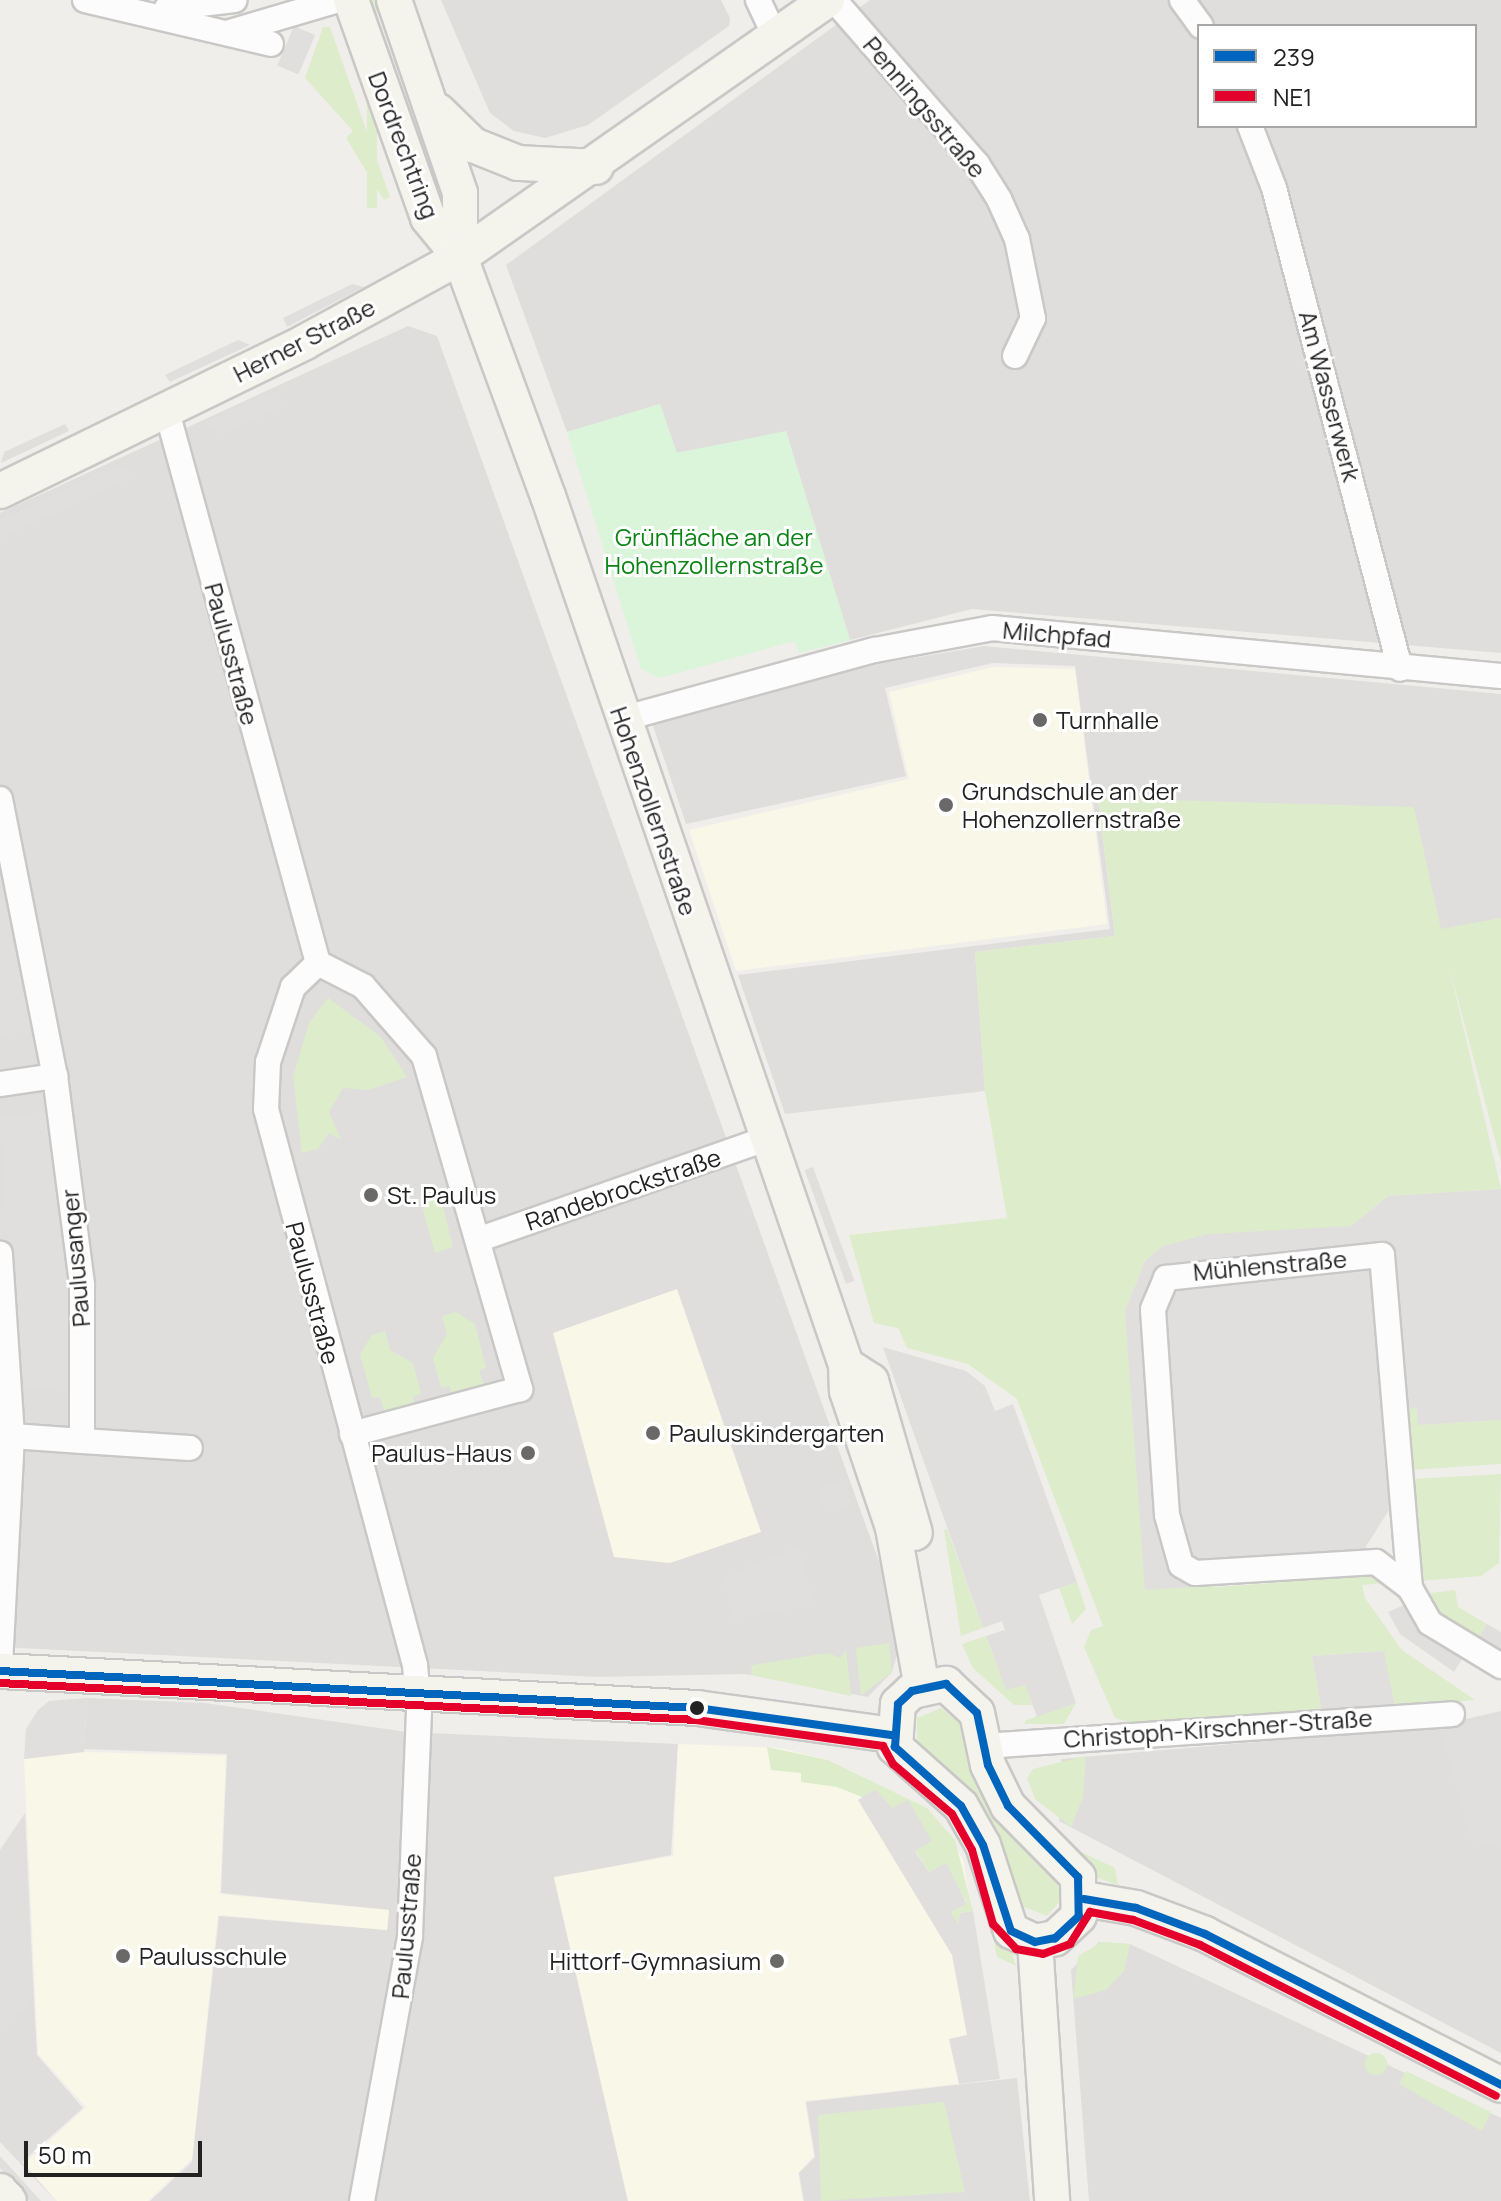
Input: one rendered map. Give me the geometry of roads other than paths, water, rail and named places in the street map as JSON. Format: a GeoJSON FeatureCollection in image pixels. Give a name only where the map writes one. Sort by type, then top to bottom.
{"type":"FeatureCollection","features":[{"type":"Feature","properties":{"kind":"main road","name":"Dordrechtring"},"geometry":{"type":"LineString","coordinates":[[351,0],[428,218],[460,257]]}},
{"type":"Feature","properties":{"kind":"main road","name":"Dordrechtring"},"geometry":{"type":"LineString","coordinates":[[394,0],[460,193],[460,257]]}},
{"type":"Feature","properties":{"kind":"main road","name":"Herner Straße"},"geometry":{"type":"LineString","coordinates":[[0,491],[460,257],[596,167],[827,0]]}},
{"type":"Feature","properties":{"kind":"main road"},"geometry":{"type":"LineString","coordinates":[[431,103],[473,145],[518,163],[596,167]]}},
{"type":"Feature","properties":{"kind":"main road","name":"Hohenzollernstraße"},"geometry":{"type":"LineString","coordinates":[[460,257],[846,1365],[871,1381],[902,1476],[934,1686]]}},
{"type":"Feature","properties":{"kind":"main road"},"geometry":{"type":"LineString","coordinates":[[0,1668],[697,1708],[891,1735]]}},
{"type":"Feature","properties":{"kind":"main road"},"geometry":{"type":"LineString","coordinates":[[1052,2201],[1035,1942],[1004,1919],[983,1845],[961,1806],[902,1756],[891,1735],[898,1704],[934,1686],[969,1698],[1008,1806],[1069,1863],[1084,1899]]}},
{"type":"Feature","properties":{"kind":"main road"},"geometry":{"type":"LineString","coordinates":[[1035,1942],[1065,1933],[1084,1899]]}},
{"type":"Feature","properties":{"kind":"main road"},"geometry":{"type":"LineString","coordinates":[[1084,1899],[1136,1908],[1205,1934],[1501,2085]]}},
{"type":"Feature","properties":{"kind":"main road"},"geometry":{"type":"LineString","coordinates":[[0,2191],[9,2201]]}},
{"type":"Feature","properties":{"kind":"street"},"geometry":{"type":"LineString","coordinates":[[85,0],[143,8],[271,44]]}},
{"type":"Feature","properties":{"kind":"street"},"geometry":{"type":"LineString","coordinates":[[143,8],[235,0]]}},
{"type":"Feature","properties":{"kind":"street"},"geometry":{"type":"LineString","coordinates":[[224,33],[338,0]]}},
{"type":"Feature","properties":{"kind":"street"},"geometry":{"type":"LineString","coordinates":[[758,0],[776,38]]}},
{"type":"Feature","properties":{"kind":"street","name":"Penningsstraße"},"geometry":{"type":"LineString","coordinates":[[834,0],[977,164],[999,199],[1017,239],[1031,306],[1015,356]]}},
{"type":"Feature","properties":{"kind":"street"},"geometry":{"type":"LineString","coordinates":[[1182,0],[1200,24]]}},
{"type":"Feature","properties":{"kind":"street","name":"Am Wasserwerk"},"geometry":{"type":"LineString","coordinates":[[1251,128],[1278,202],[1400,669]]}},
{"type":"Feature","properties":{"kind":"street","name":"Paulusstraße"},"geometry":{"type":"LineString","coordinates":[[166,408],[318,963],[293,987],[284,1012],[268,1062],[266,1109],[418,1694],[410,1937],[362,2201]]}},
{"type":"Feature","properties":{"kind":"street","name":"Milchpfad"},"geometry":{"type":"LineString","coordinates":[[622,719],[920,639],[992,628],[1400,669],[1501,676]]}},
{"type":"Feature","properties":{"kind":"street","name":"Paulusanger"},"geometry":{"type":"LineString","coordinates":[[0,799],[4,848],[55,1076],[82,1285],[82,1441]]}},
{"type":"Feature","properties":{"kind":"street"},"geometry":{"type":"LineString","coordinates":[[318,963],[363,986],[424,1056],[480,1239],[520,1389],[352,1434]]}},
{"type":"Feature","properties":{"kind":"street"},"geometry":{"type":"LineString","coordinates":[[0,1084],[55,1076]]}},
{"type":"Feature","properties":{"kind":"street","name":"Randebrockstraße"},"geometry":{"type":"LineString","coordinates":[[480,1239],[766,1139]]}},
{"type":"Feature","properties":{"kind":"street"},"geometry":{"type":"LineString","coordinates":[[0,1253],[6,1436],[0,1668]]}},
{"type":"Feature","properties":{"kind":"street","name":"Mühlenstraße"},"geometry":{"type":"LineString","coordinates":[[1410,1588],[1382,1255],[1166,1278],[1153,1309],[1167,1515],[1181,1565],[1195,1573],[1376,1562],[1410,1588],[1430,1623],[1501,1666]]}},
{"type":"Feature","properties":{"kind":"street"},"geometry":{"type":"LineString","coordinates":[[6,1436],[190,1448]]}},
{"type":"Feature","properties":{"kind":"street","name":"Christoph-Kirschner-Straße"},"geometry":{"type":"LineString","coordinates":[[985,1746],[1452,1714]]}},
{"type":"Feature","properties":{"kind":"place","name":"Turnhalle"},"geometry":{"type":"Point","coordinates":[1040,720]}},
{"type":"Feature","properties":{"kind":"place","name":"Grundschule an der Hohenzollernstraße"},"geometry":{"type":"Point","coordinates":[946,805]}},
{"type":"Feature","properties":{"kind":"place","name":"St. Paulus"},"geometry":{"type":"Point","coordinates":[371,1195]}},
{"type":"Feature","properties":{"kind":"place","name":"Pauluskindergarten"},"geometry":{"type":"Point","coordinates":[653,1433]}},
{"type":"Feature","properties":{"kind":"place","name":"Paulus-Haus"},"geometry":{"type":"Point","coordinates":[528,1453]}},
{"type":"Feature","properties":{"kind":"place","name":"Paulusschule"},"geometry":{"type":"Point","coordinates":[123,1956]}},
{"type":"Feature","properties":{"kind":"place","name":"Hittorf-Gymnasium"},"geometry":{"type":"Point","coordinates":[777,1961]}},
{"type":"Feature","properties":{"kind":"park label","name":"Grünfläche an der Hohenzollernstraße"},"geometry":{"type":"Point","coordinates":[714,551]}}]}
